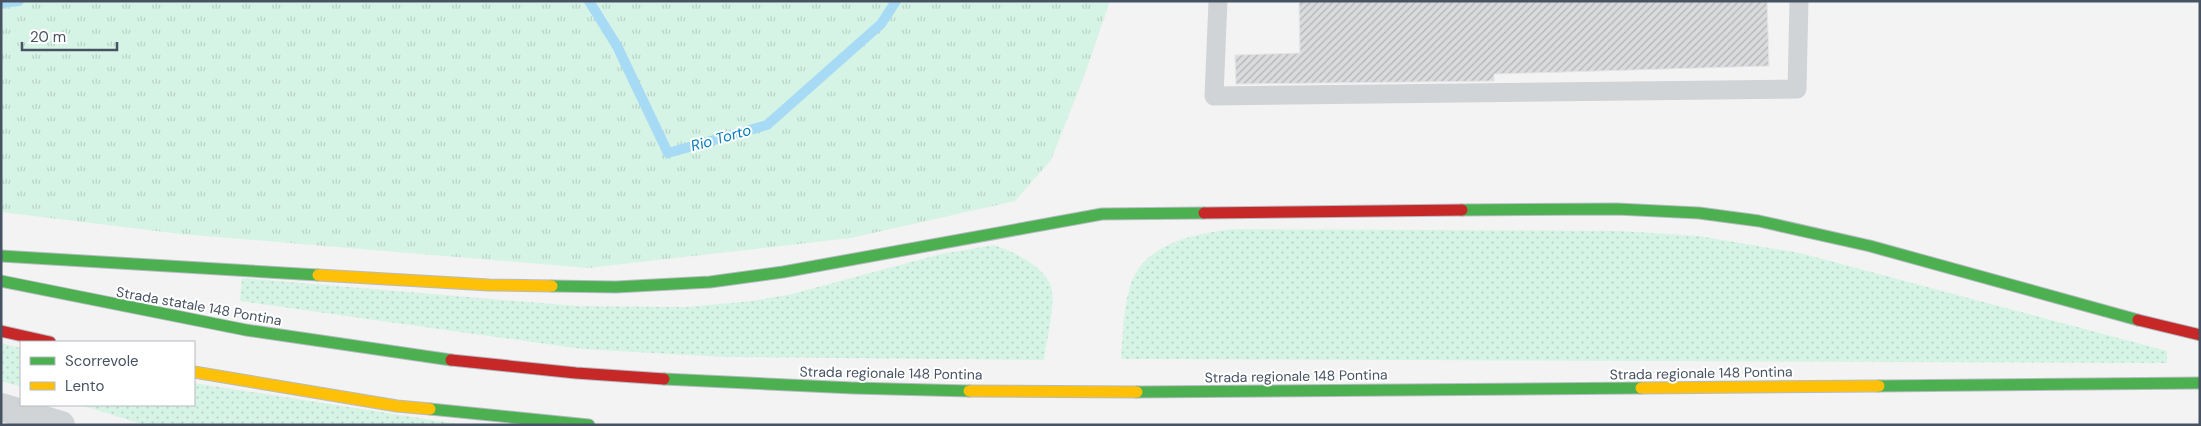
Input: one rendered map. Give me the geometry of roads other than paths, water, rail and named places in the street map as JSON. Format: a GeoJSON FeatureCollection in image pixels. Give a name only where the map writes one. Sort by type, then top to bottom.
{"type":"FeatureCollection","features":[{"type":"Feature","properties":{"kind":"highway"},"geometry":{"type":"LineString","coordinates":[[1,256],[489,285],[616,288],[710,282],[784,272],[1102,214],[1597,208],[1670,211],[1720,216],[1794,228],[1849,240],[2120,317],[2200,335]]}},
{"type":"Feature","properties":{"kind":"highway","name":"Strada statale 148 Pontina"},"geometry":{"type":"LineString","coordinates":[[1,281],[113,306],[209,324],[394,353]]}},
{"type":"Feature","properties":{"kind":"highway"},"geometry":{"type":"LineString","coordinates":[[1,331],[46,341]]}},
{"type":"Feature","properties":{"kind":"highway","name":"Strada regionale 148 Pontina"},"geometry":{"type":"LineString","coordinates":[[394,353],[658,379],[842,387],[1141,393],[2200,383]]}},
{"type":"Feature","properties":{"kind":"highway"},"geometry":{"type":"LineString","coordinates":[[195,372],[397,406],[588,425]]}},
{"type":"Feature","properties":{"kind":"street"},"geometry":{"type":"LineString","coordinates":[[1,407],[61,425]]}},
{"type":"Feature","properties":{"kind":"lane"},"geometry":{"type":"LineString","coordinates":[[1218,1],[1214,96],[1797,89],[1799,1]]}},
{"type":"Feature","properties":{"kind":"waterway","name":"Rio Torto"},"geometry":{"type":"LineString","coordinates":[[1,3],[19,1]]}},
{"type":"Feature","properties":{"kind":"waterway","name":"Rio Torto"},"geometry":{"type":"LineString","coordinates":[[589,1],[617,46],[668,153],[767,125],[881,24],[896,1]]}}]}
